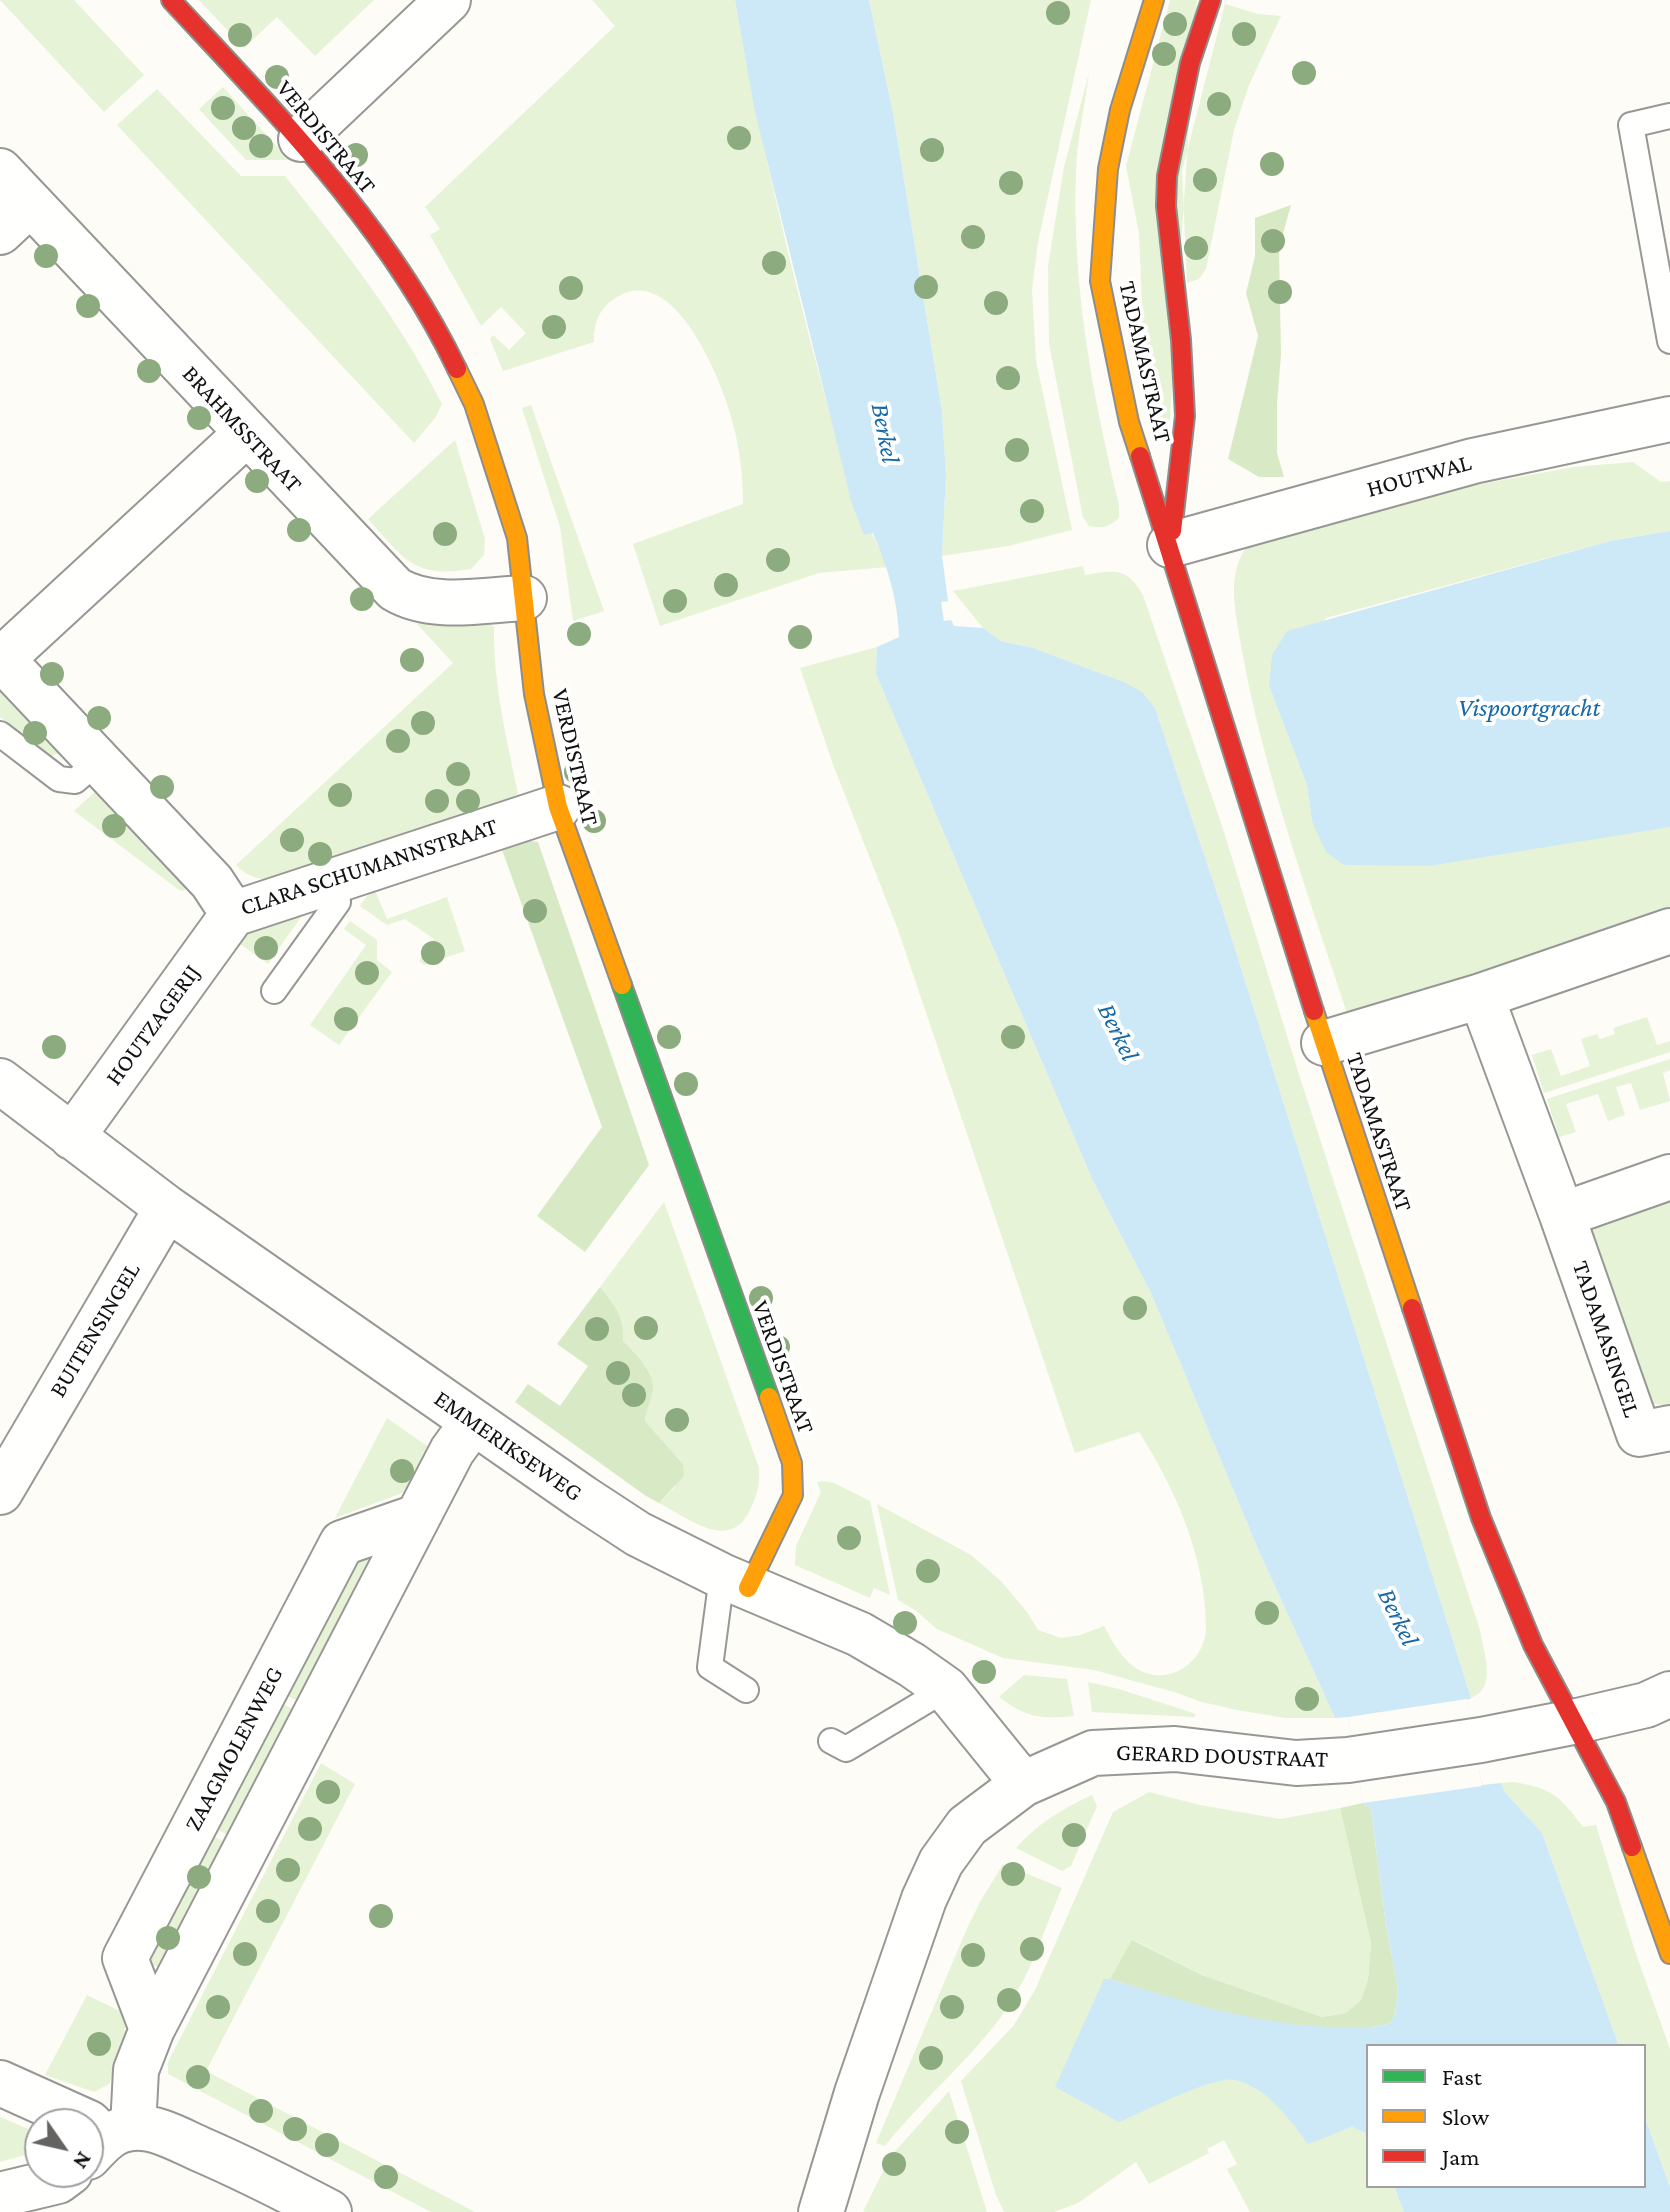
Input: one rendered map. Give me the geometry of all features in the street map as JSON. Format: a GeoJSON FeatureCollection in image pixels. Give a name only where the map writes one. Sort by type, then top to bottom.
{"type":"FeatureCollection","features":[{"type":"Feature","properties":{"kind":"street","name":"VERDISTRAAT"},"geometry":{"type":"LineString","coordinates":[[171,0],[301,139],[397,264],[432,317],[478,413],[517,538],[534,694],[558,807],[792,1463],[793,1495],[735,1582]]}},
{"type":"Feature","properties":{"kind":"street"},"geometry":{"type":"LineString","coordinates":[[301,139],[448,0]]}},
{"type":"Feature","properties":{"kind":"street","name":"TADAMASTRAAT"},"geometry":{"type":"LineString","coordinates":[[1154,0],[1120,110],[1108,169],[1100,281],[1129,422],[1324,1043],[1481,1518],[1533,1645],[1616,1802],[1670,1954]]}},
{"type":"Feature","properties":{"kind":"street","name":"TADAMASTRAAT"},"geometry":{"type":"LineString","coordinates":[[1170,545],[1185,416],[1181,340],[1166,206],[1167,176],[1190,63],[1211,0]]}},
{"type":"Feature","properties":{"kind":"street","name":"BRAHMSSTRAAT"},"geometry":{"type":"LineString","coordinates":[[0,171],[15,218],[246,434],[395,589],[409,598],[436,602],[524,598]]}},
{"type":"Feature","properties":{"kind":"street","name":"HOUTWAL"},"geometry":{"type":"LineString","coordinates":[[1170,545],[1473,461],[1670,419]]}},
{"type":"Feature","properties":{"kind":"street","name":"CLARA SCHUMANNSTRAAT"},"geometry":{"type":"LineString","coordinates":[[246,434],[1,658],[212,882],[233,914],[558,807]]}},
{"type":"Feature","properties":{"kind":"street","name":"HOUTZAGERIJ"},"geometry":{"type":"LineString","coordinates":[[72,1137],[233,914]]}},
{"type":"Feature","properties":{"kind":"street"},"geometry":{"type":"LineString","coordinates":[[1324,1043],[1481,996],[1670,931]]}},
{"type":"Feature","properties":{"kind":"street","name":"TADAMASINGEL"},"geometry":{"type":"LineString","coordinates":[[1481,996],[1639,1434],[1670,1428]]}},
{"type":"Feature","properties":{"kind":"street","name":"EMMERIKSEWEG"},"geometry":{"type":"LineString","coordinates":[[0,1081],[167,1208],[638,1534],[735,1582],[859,1634],[912,1665],[946,1689],[1023,1784]]}},
{"type":"Feature","properties":{"kind":"street"},"geometry":{"type":"LineString","coordinates":[[1562,1215],[1670,1177]]}},
{"type":"Feature","properties":{"kind":"street","name":"BUITENSINGEL"},"geometry":{"type":"LineString","coordinates":[[0,1492],[12,1445],[167,1208]]}},
{"type":"Feature","properties":{"kind":"street"},"geometry":{"type":"LineString","coordinates":[[111,2139],[152,2029],[417,1517],[452,1451],[473,1422]]}},
{"type":"Feature","properties":{"kind":"street","name":"GERARD DOUSTRAAT"},"geometry":{"type":"LineString","coordinates":[[821,2212],[857,2093],[924,1899],[941,1862],[967,1826],[1023,1784],[1093,1753],[1175,1749],[1296,1763],[1348,1760],[1481,1740],[1573,1722],[1646,1705],[1670,1694]]}},
{"type":"Feature","properties":{"kind":"street"},"geometry":{"type":"LineString","coordinates":[[0,2083],[89,2123],[111,2139],[156,2130],[260,2176],[329,2212]]}},
{"type":"Feature","properties":{"kind":"street"},"geometry":{"type":"LineString","coordinates":[[0,2195],[29,2188]]}},
{"type":"Feature","properties":{"kind":"lane"},"geometry":{"type":"LineString","coordinates":[[1670,116],[1631,125],[1670,341]]}},
{"type":"Feature","properties":{"kind":"lane"},"geometry":{"type":"LineString","coordinates":[[0,734],[59,779],[75,781],[98,761]]}},
{"type":"Feature","properties":{"kind":"lane"},"geometry":{"type":"LineString","coordinates":[[274,991],[338,902],[331,881]]}},
{"type":"Feature","properties":{"kind":"lane"},"geometry":{"type":"LineString","coordinates":[[735,1582],[710,1667],[746,1690]]}},
{"type":"Feature","properties":{"kind":"lane"},"geometry":{"type":"LineString","coordinates":[[831,1741],[846,1749],[946,1689]]}},
{"type":"Feature","properties":{"kind":"green space"},"geometry":{"type":"Polygon","coordinates":[[[0,0],[74,0],[144,75],[104,112],[0,0]]]}},
{"type":"Feature","properties":{"kind":"green space"},"geometry":{"type":"Polygon","coordinates":[[[199,0],[374,0],[315,56],[277,17],[244,48],[199,0]]]}},
{"type":"Feature","properties":{"kind":"green space"},"geometry":{"type":"Polygon","coordinates":[[[592,0],[735,0],[776,202],[827,403],[864,535],[872,533],[888,567],[819,573],[660,626],[633,544],[743,504],[742,474],[735,434],[707,355],[675,309],[656,295],[636,291],[614,299],[604,307],[596,323],[594,342],[503,371],[490,339],[493,335],[509,350],[526,333],[501,307],[481,326],[430,235],[440,229],[425,207],[615,26],[592,0]]]}},
{"type":"Feature","properties":{"kind":"green space"},"geometry":{"type":"Polygon","coordinates":[[[869,0],[1091,0],[1038,242],[1032,290],[1036,361],[1072,530],[1008,546],[942,556],[946,474],[942,411],[893,113],[869,0]]]}},
{"type":"Feature","properties":{"kind":"green space"},"geometry":{"type":"Polygon","coordinates":[[[1170,0],[1197,0],[1169,433],[1159,435],[1144,352],[1139,234],[1126,166],[1170,0]]]}},
{"type":"Feature","properties":{"kind":"green space"},"geometry":{"type":"Polygon","coordinates":[[[1225,4],[1258,14],[1281,16],[1249,85],[1234,130],[1206,269],[1199,279],[1187,283],[1182,171],[1225,4]]]}},
{"type":"Feature","properties":{"kind":"green space"},"geometry":{"type":"Polygon","coordinates":[[[1089,73],[1077,159],[1077,257],[1092,381],[1119,505],[1119,518],[1109,525],[1098,527],[1089,526],[1083,517],[1049,344],[1048,266],[1064,167],[1089,73]]]}},
{"type":"Feature","properties":{"kind":"green space"},"geometry":{"type":"Polygon","coordinates":[[[223,87],[289,160],[246,160],[199,109],[223,87]]]}},
{"type":"Feature","properties":{"kind":"green space"},"geometry":{"type":"Polygon","coordinates":[[[157,89],[241,176],[285,176],[370,286],[407,342],[442,404],[435,418],[414,443],[117,125],[157,89]]]}},
{"type":"Feature","properties":{"kind":"green space"},"geometry":{"type":"Polygon","coordinates":[[[1291,205],[1279,248],[1281,354],[1277,453],[1284,477],[1259,477],[1228,459],[1258,336],[1246,293],[1255,256],[1255,218],[1291,205]]]}},
{"type":"Feature","properties":{"kind":"green space"},"geometry":{"type":"Polygon","coordinates":[[[531,405],[604,611],[573,621],[560,527],[522,408],[531,405]]]}},
{"type":"Feature","properties":{"kind":"green space"},"geometry":{"type":"Polygon","coordinates":[[[455,440],[485,539],[484,555],[471,569],[435,571],[410,562],[368,519],[455,440]]]}},
{"type":"Feature","properties":{"kind":"green space"},"geometry":{"type":"Polygon","coordinates":[[[1633,462],[1661,482],[1670,481],[1670,531],[1610,541],[1326,618],[1269,686],[1307,785],[1312,821],[1634,832],[1670,827],[1670,907],[1349,1019],[1289,836],[1263,744],[1238,630],[1234,582],[1239,561],[1255,538],[1294,519],[1573,467],[1633,462]]]}},
{"type":"Feature","properties":{"kind":"green space"},"geometry":{"type":"Polygon","coordinates":[[[1083,566],[1085,575],[1112,572],[1125,575],[1143,595],[1223,829],[1301,1081],[1480,1630],[1487,1678],[1479,1693],[1471,1698],[1223,911],[1155,708],[1124,682],[1033,648],[1001,641],[983,628],[953,591],[1083,566]]]}},
{"type":"Feature","properties":{"kind":"green space"},"geometry":{"type":"Polygon","coordinates":[[[428,620],[485,622],[494,627],[498,690],[518,794],[506,801],[276,879],[249,875],[236,865],[453,663],[417,624],[428,620]]]}},
{"type":"Feature","properties":{"kind":"green space"},"geometry":{"type":"Polygon","coordinates":[[[877,647],[876,674],[1093,1181],[1151,1293],[1258,1549],[1335,1718],[1285,1718],[1237,1710],[1094,1670],[1003,1658],[937,1629],[898,1600],[877,1504],[971,1555],[1002,1582],[1038,1630],[1061,1638],[1104,1626],[1124,1657],[1145,1673],[1170,1674],[1191,1662],[1199,1652],[1206,1627],[1200,1575],[1186,1525],[1165,1477],[1139,1432],[1075,1453],[897,927],[834,767],[800,668],[877,647]]]}},
{"type":"Feature","properties":{"kind":"green space"},"geometry":{"type":"Polygon","coordinates":[[[0,683],[65,752],[50,756],[0,717],[0,683]]]}},
{"type":"Feature","properties":{"kind":"green space"},"geometry":{"type":"Polygon","coordinates":[[[99,788],[188,885],[183,891],[74,811],[99,788]]]}},
{"type":"Feature","properties":{"kind":"green space"},"geometry":{"type":"Polygon","coordinates":[[[538,842],[649,1165],[585,1252],[537,1216],[602,1127],[501,847],[538,842]]]}},
{"type":"Feature","properties":{"kind":"green space"},"geometry":{"type":"Polygon","coordinates":[[[375,890],[387,919],[447,897],[465,951],[424,965],[419,961],[434,939],[405,919],[387,925],[360,906],[375,890]]]}},
{"type":"Feature","properties":{"kind":"green space"},"geometry":{"type":"Polygon","coordinates":[[[299,914],[301,917],[268,964],[233,939],[237,935],[299,914]]]}},
{"type":"Feature","properties":{"kind":"green space"},"geometry":{"type":"Polygon","coordinates":[[[350,921],[377,940],[377,960],[392,972],[339,1045],[310,1025],[366,945],[344,929],[350,921]]]}},
{"type":"Feature","properties":{"kind":"green space"},"geometry":{"type":"Polygon","coordinates":[[[1647,1017],[1657,1045],[1670,1041],[1670,1052],[1544,1093],[1532,1055],[1551,1049],[1561,1076],[1590,1066],[1581,1039],[1597,1034],[1600,1039],[1615,1034],[1613,1028],[1647,1017]]]}},
{"type":"Feature","properties":{"kind":"green space"},"geometry":{"type":"Polygon","coordinates":[[[1670,1059],[1670,1070],[1663,1073],[1670,1101],[1640,1110],[1631,1083],[1616,1087],[1625,1115],[1608,1121],[1598,1094],[1566,1104],[1576,1132],[1559,1137],[1547,1099],[1670,1059]]]}},
{"type":"Feature","properties":{"kind":"green space"},"geometry":{"type":"Polygon","coordinates":[[[1670,1193],[1670,1406],[1654,1404],[1645,1391],[1585,1222],[1670,1193]]]}},
{"type":"Feature","properties":{"kind":"green space"},"geometry":{"type":"Polygon","coordinates":[[[664,1202],[759,1468],[756,1495],[750,1510],[742,1523],[731,1529],[720,1531],[708,1528],[659,1503],[675,1487],[683,1464],[645,1421],[653,1389],[651,1376],[623,1341],[618,1312],[600,1287],[664,1202]]]}},
{"type":"Feature","properties":{"kind":"green space"},"geometry":{"type":"Polygon","coordinates":[[[600,1287],[618,1312],[623,1341],[651,1376],[653,1389],[645,1421],[683,1464],[684,1476],[659,1503],[515,1402],[528,1384],[560,1406],[588,1366],[557,1344],[600,1287]]]}},
{"type":"Feature","properties":{"kind":"green space"},"geometry":{"type":"Polygon","coordinates":[[[387,1418],[433,1450],[410,1490],[335,1518],[387,1418]]]}},
{"type":"Feature","properties":{"kind":"green space"},"geometry":{"type":"Polygon","coordinates":[[[824,1481],[870,1501],[890,1595],[874,1588],[870,1598],[795,1565],[796,1546],[821,1492],[817,1482],[824,1481]]]}},
{"type":"Feature","properties":{"kind":"green space"},"geometry":{"type":"Polygon","coordinates":[[[357,1545],[380,1557],[303,1704],[281,1692],[357,1545]]]}},
{"type":"Feature","properties":{"kind":"green space"},"geometry":{"type":"Polygon","coordinates":[[[1024,1675],[1067,1679],[1074,1716],[1034,1716],[999,1697],[1024,1675]]]}},
{"type":"Feature","properties":{"kind":"green space"},"geometry":{"type":"Polygon","coordinates":[[[1088,1682],[1196,1714],[1194,1717],[1092,1712],[1088,1682]]]}},
{"type":"Feature","properties":{"kind":"green space"},"geometry":{"type":"Polygon","coordinates":[[[276,1700],[298,1712],[233,1838],[211,1826],[276,1700]]]}},
{"type":"Feature","properties":{"kind":"green space"},"geometry":{"type":"Polygon","coordinates":[[[321,1763],[355,1784],[206,2071],[475,2212],[431,2212],[168,2074],[168,2062],[321,1763]]]}},
{"type":"Feature","properties":{"kind":"green space"},"geometry":{"type":"Polygon","coordinates":[[[1501,1783],[1537,1787],[1554,1795],[1583,1827],[1596,1825],[1635,1951],[1670,2049],[1670,2187],[1646,2121],[1646,2044],[1618,2044],[1542,1833],[1504,1791],[1501,1783]]]}},
{"type":"Feature","properties":{"kind":"green space"},"geometry":{"type":"Polygon","coordinates":[[[1149,1792],[1200,1805],[1280,1819],[1340,1808],[1371,1943],[1368,1979],[1361,2000],[1346,2013],[1322,2017],[1202,1975],[1133,1940],[1110,1979],[1104,1979],[1214,2081],[1232,2080],[1256,2088],[1285,2114],[1308,2143],[1352,2127],[1366,2133],[1366,2188],[1395,2188],[1404,2212],[1250,2212],[1227,2169],[1237,2164],[1224,2140],[1207,2149],[1209,2153],[1149,2184],[1136,2162],[1078,2203],[1054,2212],[1004,2212],[961,2081],[1014,2025],[1035,1990],[1113,1812],[1149,1792]]]}},
{"type":"Feature","properties":{"kind":"green space"},"geometry":{"type":"Polygon","coordinates":[[[1092,1795],[1097,1806],[1071,1866],[1062,1871],[1016,1848],[1051,1817],[1092,1795]]]}},
{"type":"Feature","properties":{"kind":"green space"},"geometry":{"type":"Polygon","coordinates":[[[1363,1803],[1371,1809],[1398,1989],[1391,2023],[1325,2029],[1288,2025],[1211,2009],[1110,1979],[1132,1940],[1202,1975],[1322,2017],[1346,2013],[1361,2000],[1368,1979],[1371,1943],[1340,1808],[1363,1803]]]}},
{"type":"Feature","properties":{"kind":"green space"},"geometry":{"type":"Polygon","coordinates":[[[207,1833],[230,1845],[165,1971],[142,1959],[207,1833]]]}},
{"type":"Feature","properties":{"kind":"green space"},"geometry":{"type":"Polygon","coordinates":[[[1003,1864],[1062,1888],[1031,1964],[1017,1993],[994,2026],[885,2146],[876,2143],[968,1926],[1003,1864]]]}},
{"type":"Feature","properties":{"kind":"green space"},"geometry":{"type":"Polygon","coordinates":[[[87,1995],[124,2013],[128,2022],[124,2030],[131,2033],[109,2084],[94,2092],[45,2075],[87,1995]]]}},
{"type":"Feature","properties":{"kind":"green space"},"geometry":{"type":"Polygon","coordinates":[[[949,2091],[987,2212],[863,2212],[890,2157],[949,2091]]]}},
{"type":"Feature","properties":{"kind":"green space"},"geometry":{"type":"Polygon","coordinates":[[[0,2117],[24,2127],[24,2155],[0,2162],[0,2117]]]}},
{"type":"Feature","properties":{"kind":"water","name":"Berkel"},"geometry":{"type":"Polygon","coordinates":[[[735,0],[869,0],[893,113],[942,411],[946,474],[942,556],[948,601],[941,602],[944,621],[951,620],[954,626],[983,628],[1001,641],[1033,648],[1124,682],[1142,692],[1155,708],[1223,911],[1471,1698],[1467,1700],[1482,1785],[1501,1783],[1504,1791],[1542,1833],[1618,2044],[1366,2044],[1366,2133],[1352,2127],[1308,2144],[1266,2096],[1234,2080],[1210,2083],[1119,2122],[1055,2087],[1104,1979],[1218,2010],[1273,2021],[1352,2028],[1391,2023],[1398,1989],[1371,1809],[1363,1803],[1348,1717],[1335,1718],[1258,1549],[1151,1293],[1093,1181],[876,674],[877,647],[899,637],[894,598],[873,533],[864,535],[852,504],[755,112],[735,0]]]}},
{"type":"Feature","properties":{"kind":"water","name":"Vispoortgracht"},"geometry":{"type":"Polygon","coordinates":[[[1670,531],[1670,827],[1429,866],[1344,865],[1326,852],[1312,821],[1307,785],[1269,686],[1272,655],[1287,631],[1610,541],[1670,531]]]}},
{"type":"Feature","properties":{"kind":"water"},"geometry":{"type":"Polygon","coordinates":[[[1646,2121],[1670,2187],[1670,2212],[1404,2212],[1395,2188],[1646,2188],[1646,2121]]]}},
{"type":"Feature","properties":{"kind":"pier"},"geometry":{"type":"Polygon","coordinates":[[[1467,1699],[1482,1786],[1363,1803],[1348,1717],[1467,1699]]]}},
{"type":"Feature","properties":{"kind":"traffic: fast"},"geometry":{"type":"LineString","coordinates":[[622,985],[769,1397]]}},
{"type":"Feature","properties":{"kind":"traffic: slow"},"geometry":{"type":"LineString","coordinates":[[1140,456],[1129,422],[1100,281],[1108,169],[1120,110],[1154,0]]}},
{"type":"Feature","properties":{"kind":"traffic: slow"},"geometry":{"type":"LineString","coordinates":[[457,369],[474,404],[517,538],[534,694],[558,807],[622,985]]}},
{"type":"Feature","properties":{"kind":"traffic: slow"},"geometry":{"type":"LineString","coordinates":[[1314,1011],[1412,1308]]}},
{"type":"Feature","properties":{"kind":"traffic: slow"},"geometry":{"type":"LineString","coordinates":[[748,1588],[793,1495],[792,1463],[769,1397]]}},
{"type":"Feature","properties":{"kind":"traffic: slow"},"geometry":{"type":"LineString","coordinates":[[1632,1847],[1670,1954]]}},
{"type":"Feature","properties":{"kind":"traffic: jam"},"geometry":{"type":"LineString","coordinates":[[171,0],[290,129],[365,220],[430,317],[457,369]]}},
{"type":"Feature","properties":{"kind":"traffic: jam"},"geometry":{"type":"LineString","coordinates":[[1172,531],[1185,416],[1181,340],[1166,206],[1167,176],[1190,63],[1211,0]]}},
{"type":"Feature","properties":{"kind":"traffic: jam"},"geometry":{"type":"LineString","coordinates":[[1140,456],[1314,1011]]}},
{"type":"Feature","properties":{"kind":"traffic: jam"},"geometry":{"type":"LineString","coordinates":[[1412,1308],[1481,1518],[1533,1645],[1616,1802],[1632,1847]]}}]}
